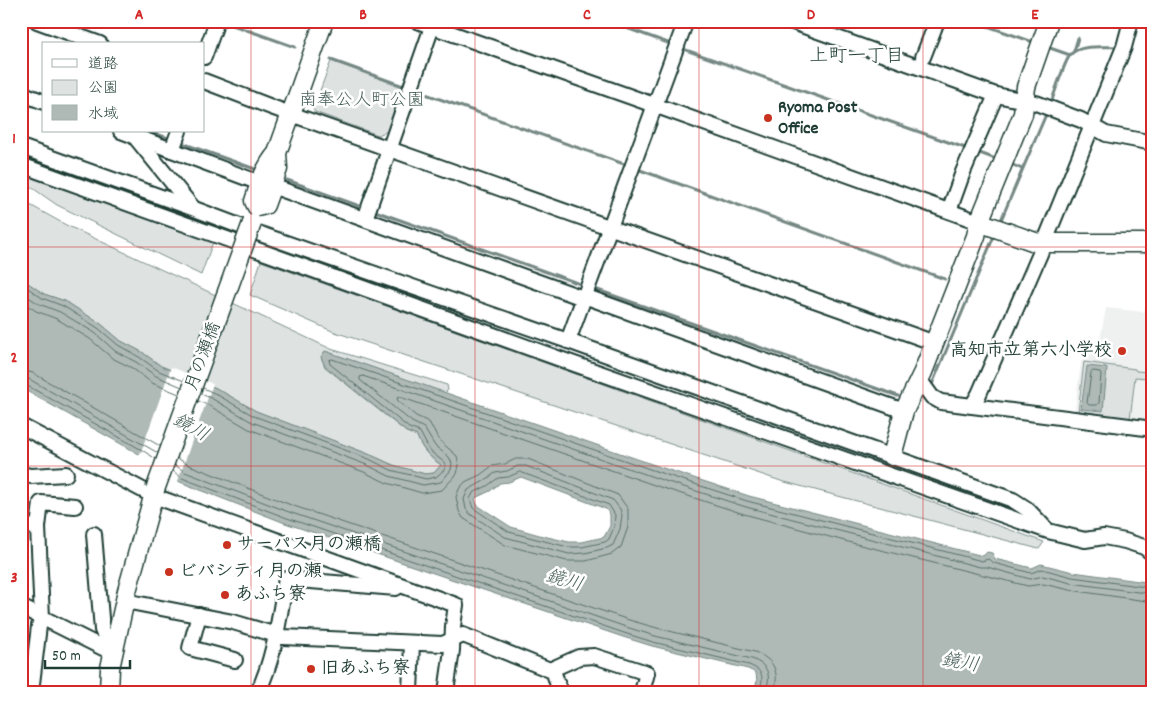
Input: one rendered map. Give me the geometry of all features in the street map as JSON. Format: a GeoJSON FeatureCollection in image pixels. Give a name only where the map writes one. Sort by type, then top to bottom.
{"type":"FeatureCollection","features":[{"type":"Feature","properties":{"kind":"street"},"geometry":{"type":"LineString","coordinates":[[37,21],[95,42]]}},
{"type":"Feature","properties":{"kind":"street"},"geometry":{"type":"LineString","coordinates":[[205,54],[217,21]]}},
{"type":"Feature","properties":{"kind":"street"},"geometry":{"type":"LineString","coordinates":[[266,185],[278,169],[277,153],[324,21]]}},
{"type":"Feature","properties":{"kind":"street"},"geometry":{"type":"LineString","coordinates":[[417,21],[433,24],[1036,242],[1153,243]]}},
{"type":"Feature","properties":{"kind":"street"},"geometry":{"type":"LineString","coordinates":[[568,341],[686,21]]}},
{"type":"Feature","properties":{"kind":"street"},"geometry":{"type":"LineString","coordinates":[[790,21],[996,95],[1051,109],[1093,126],[1106,134],[1153,143]]}},
{"type":"Feature","properties":{"kind":"street"},"geometry":{"type":"LineString","coordinates":[[923,58],[937,21]]}},
{"type":"Feature","properties":{"kind":"street"},"geometry":{"type":"LineString","coordinates":[[892,456],[904,411],[935,343],[976,236],[979,222],[1023,114],[1026,87],[1049,21]]}},
{"type":"Feature","properties":{"kind":"street"},"geometry":{"type":"LineString","coordinates":[[972,406],[979,394],[1093,126],[1124,48],[1131,21]]}},
{"type":"Feature","properties":{"kind":"street"},"geometry":{"type":"LineString","coordinates":[[365,219],[433,24]]}},
{"type":"Feature","properties":{"kind":"street"},"geometry":{"type":"LineString","coordinates":[[205,81],[291,114],[935,343]]}},
{"type":"Feature","properties":{"kind":"street"},"geometry":{"type":"LineString","coordinates":[[21,93],[42,101]]}},
{"type":"Feature","properties":{"kind":"street"},"geometry":{"type":"LineString","coordinates":[[949,211],[963,172],[996,95]]}},
{"type":"Feature","properties":{"kind":"street"},"geometry":{"type":"LineString","coordinates":[[124,132],[266,185],[904,411]]}},
{"type":"Feature","properties":{"kind":"street"},"geometry":{"type":"LineString","coordinates":[[172,150],[179,132]]}},
{"type":"Feature","properties":{"kind":"street"},"geometry":{"type":"LineString","coordinates":[[136,137],[192,208]]}},
{"type":"Feature","properties":{"kind":"street"},"geometry":{"type":"LineString","coordinates":[[21,147],[1013,500],[1027,509],[1048,531]]}},
{"type":"Feature","properties":{"kind":"street"},"geometry":{"type":"LineString","coordinates":[[21,165],[562,360],[1048,531],[1085,540],[1104,537],[1125,541],[1144,547],[1153,554]]}},
{"type":"Feature","properties":{"kind":"street","name":"月の瀬橋"},"geometry":{"type":"LineString","coordinates":[[111,661],[154,493],[255,215],[265,205],[266,185]]}},
{"type":"Feature","properties":{"kind":"street"},"geometry":{"type":"LineString","coordinates":[[919,379],[936,400],[1153,429]]}},
{"type":"Feature","properties":{"kind":"street"},"geometry":{"type":"LineString","coordinates":[[21,426],[154,493],[456,605],[446,692]]}},
{"type":"Feature","properties":{"kind":"street"},"geometry":{"type":"LineString","coordinates":[[21,474],[31,476],[66,474]]}},
{"type":"Feature","properties":{"kind":"street"},"geometry":{"type":"LineString","coordinates":[[31,692],[39,626],[42,618],[38,528],[41,503],[43,498],[75,506]]}},
{"type":"Feature","properties":{"kind":"street"},"geometry":{"type":"LineString","coordinates":[[21,526],[38,528]]}},
{"type":"Feature","properties":{"kind":"street"},"geometry":{"type":"LineString","coordinates":[[94,534],[102,630],[111,661],[109,692]]}},
{"type":"Feature","properties":{"kind":"street"},"geometry":{"type":"LineString","coordinates":[[258,692],[266,675],[276,636],[286,579],[412,589]]}},
{"type":"Feature","properties":{"kind":"street"},"geometry":{"type":"LineString","coordinates":[[125,601],[232,622],[276,636],[444,644],[463,635],[550,670],[579,657],[594,656],[647,673],[642,692]]}},
{"type":"Feature","properties":{"kind":"street"},"geometry":{"type":"LineString","coordinates":[[21,607],[111,661]]}},
{"type":"Feature","properties":{"kind":"street"},"geometry":{"type":"LineString","coordinates":[[199,615],[190,648],[235,660]]}},
{"type":"Feature","properties":{"kind":"street"},"geometry":{"type":"LineString","coordinates":[[410,692],[412,643]]}},
{"type":"Feature","properties":{"kind":"street"},"geometry":{"type":"LineString","coordinates":[[96,692],[111,661]]}},
{"type":"Feature","properties":{"kind":"street"},"geometry":{"type":"LineString","coordinates":[[555,676],[560,692]]}},
{"type":"Feature","properties":{"kind":"shaded area","name":"高知市立第六小学校"},"geometry":{"type":"Polygon","coordinates":[[[1152,280],[1153,424],[1074,416],[1081,362],[1100,340],[1106,308],[1144,312],[1152,280]]]}},
{"type":"Feature","properties":{"kind":"green space","name":"南奉公人町公園"},"geometry":{"type":"Polygon","coordinates":[[[331,61],[406,88],[390,130],[378,135],[315,112],[313,109],[331,61]]]}},
{"type":"Feature","properties":{"kind":"green space"},"geometry":{"type":"Polygon","coordinates":[[[21,174],[213,242],[201,275],[57,205],[21,180],[21,174]]]}},
{"type":"Feature","properties":{"kind":"green space"},"geometry":{"type":"Polygon","coordinates":[[[21,200],[66,225],[331,349],[447,385],[448,390],[445,393],[325,351],[321,357],[325,367],[406,432],[417,436],[426,453],[441,465],[434,473],[425,474],[393,465],[256,411],[216,388],[161,366],[142,352],[121,341],[101,324],[65,301],[44,294],[21,276],[21,200]]]}},
{"type":"Feature","properties":{"kind":"green space"},"geometry":{"type":"Polygon","coordinates":[[[261,261],[1044,542],[1039,549],[781,481],[332,331],[250,295],[261,261]]]}},
{"type":"Feature","properties":{"kind":"green space"},"geometry":{"type":"Polygon","coordinates":[[[1084,362],[1149,372],[1148,378],[1135,377],[1130,419],[1078,412],[1084,362]]]}},
{"type":"Feature","properties":{"kind":"water","name":"鏡川"},"geometry":{"type":"Polygon","coordinates":[[[21,276],[44,294],[65,301],[101,324],[121,341],[142,352],[161,366],[216,388],[256,411],[393,465],[425,474],[434,473],[441,465],[426,452],[417,436],[407,432],[325,366],[321,357],[325,351],[749,496],[983,556],[987,552],[992,553],[995,559],[1032,568],[1041,564],[1073,572],[1153,583],[1153,692],[746,692],[755,689],[757,681],[756,673],[748,669],[652,646],[623,637],[285,523],[180,482],[139,454],[21,388],[21,276]],[[521,477],[509,482],[500,483],[490,491],[475,498],[477,505],[511,527],[569,542],[582,542],[604,537],[610,526],[610,515],[606,509],[521,477]]]}},
{"type":"Feature","properties":{"kind":"water"},"geometry":{"type":"Polygon","coordinates":[[[1087,366],[1107,368],[1103,411],[1081,409],[1087,366]]]}},
{"type":"Feature","properties":{"kind":"pier"},"geometry":{"type":"Polygon","coordinates":[[[171,367],[213,384],[199,422],[201,427],[195,432],[177,484],[139,457],[171,367]]]}},
{"type":"Feature","properties":{"kind":"waterway"},"geometry":{"type":"LineString","coordinates":[[607,21],[668,43]]}},
{"type":"Feature","properties":{"kind":"waterway"},"geometry":{"type":"LineString","coordinates":[[973,21],[1033,42]]}},
{"type":"Feature","properties":{"kind":"waterway"},"geometry":{"type":"LineString","coordinates":[[224,22],[295,47]]}},
{"type":"Feature","properties":{"kind":"waterway"},"geometry":{"type":"LineString","coordinates":[[1074,51],[1078,38]]}},
{"type":"Feature","properties":{"kind":"waterway"},"geometry":{"type":"LineString","coordinates":[[1051,103],[1065,64],[1074,51],[1093,47],[1118,47]]}},
{"type":"Feature","properties":{"kind":"waterway"},"geometry":{"type":"LineString","coordinates":[[1050,48],[1070,55]]}},
{"type":"Feature","properties":{"kind":"waterway"},"geometry":{"type":"LineString","coordinates":[[683,49],[968,149]]}},
{"type":"Feature","properties":{"kind":"waterway"},"geometry":{"type":"LineString","coordinates":[[331,60],[406,87]]}},
{"type":"Feature","properties":{"kind":"waterway"},"geometry":{"type":"LineString","coordinates":[[34,91],[42,93]]}},
{"type":"Feature","properties":{"kind":"waterway"},"geometry":{"type":"LineString","coordinates":[[417,91],[624,164]]}},
{"type":"Feature","properties":{"kind":"waterway"},"geometry":{"type":"LineString","coordinates":[[1001,220],[1047,112]]}},
{"type":"Feature","properties":{"kind":"waterway"},"geometry":{"type":"LineString","coordinates":[[151,132],[171,139]]}},
{"type":"Feature","properties":{"kind":"waterway"},"geometry":{"type":"LineString","coordinates":[[179,142],[255,169]]}},
{"type":"Feature","properties":{"kind":"waterway"},"geometry":{"type":"LineString","coordinates":[[977,152],[993,158]]}},
{"type":"Feature","properties":{"kind":"waterway"},"geometry":{"type":"LineString","coordinates":[[1013,165],[1022,169]]}},
{"type":"Feature","properties":{"kind":"waterway"},"geometry":{"type":"LineString","coordinates":[[640,170],[945,279]]}},
{"type":"Feature","properties":{"kind":"waterway"},"geometry":{"type":"LineString","coordinates":[[287,180],[365,208]]}},
{"type":"Feature","properties":{"kind":"waterway"},"geometry":{"type":"LineString","coordinates":[[372,210],[583,285]]}},
{"type":"Feature","properties":{"kind":"waterway"},"geometry":{"type":"LineString","coordinates":[[931,387],[994,236]]}},
{"type":"Feature","properties":{"kind":"waterway"},"geometry":{"type":"LineString","coordinates":[[592,288],[898,396]]}},
{"type":"Feature","properties":{"kind":"place","name":"Ryoma Post Office"},"geometry":{"type":"Point","coordinates":[768,118]}},
{"type":"Feature","properties":{"kind":"place","name":"高知市立第六小学校"},"geometry":{"type":"Point","coordinates":[1122,351]}},
{"type":"Feature","properties":{"kind":"place","name":"サーパス月の瀬橋"},"geometry":{"type":"Point","coordinates":[227,545]}},
{"type":"Feature","properties":{"kind":"place","name":"ビバシティ月の瀬"},"geometry":{"type":"Point","coordinates":[169,572]}},
{"type":"Feature","properties":{"kind":"place","name":"あふち寮"},"geometry":{"type":"Point","coordinates":[225,595]}},
{"type":"Feature","properties":{"kind":"place","name":"旧あふち寮"},"geometry":{"type":"Point","coordinates":[311,669]}},
{"type":"Feature","properties":{"kind":"district","name":"上町一丁目"},"geometry":{"type":"Point","coordinates":[857,57]}}]}
